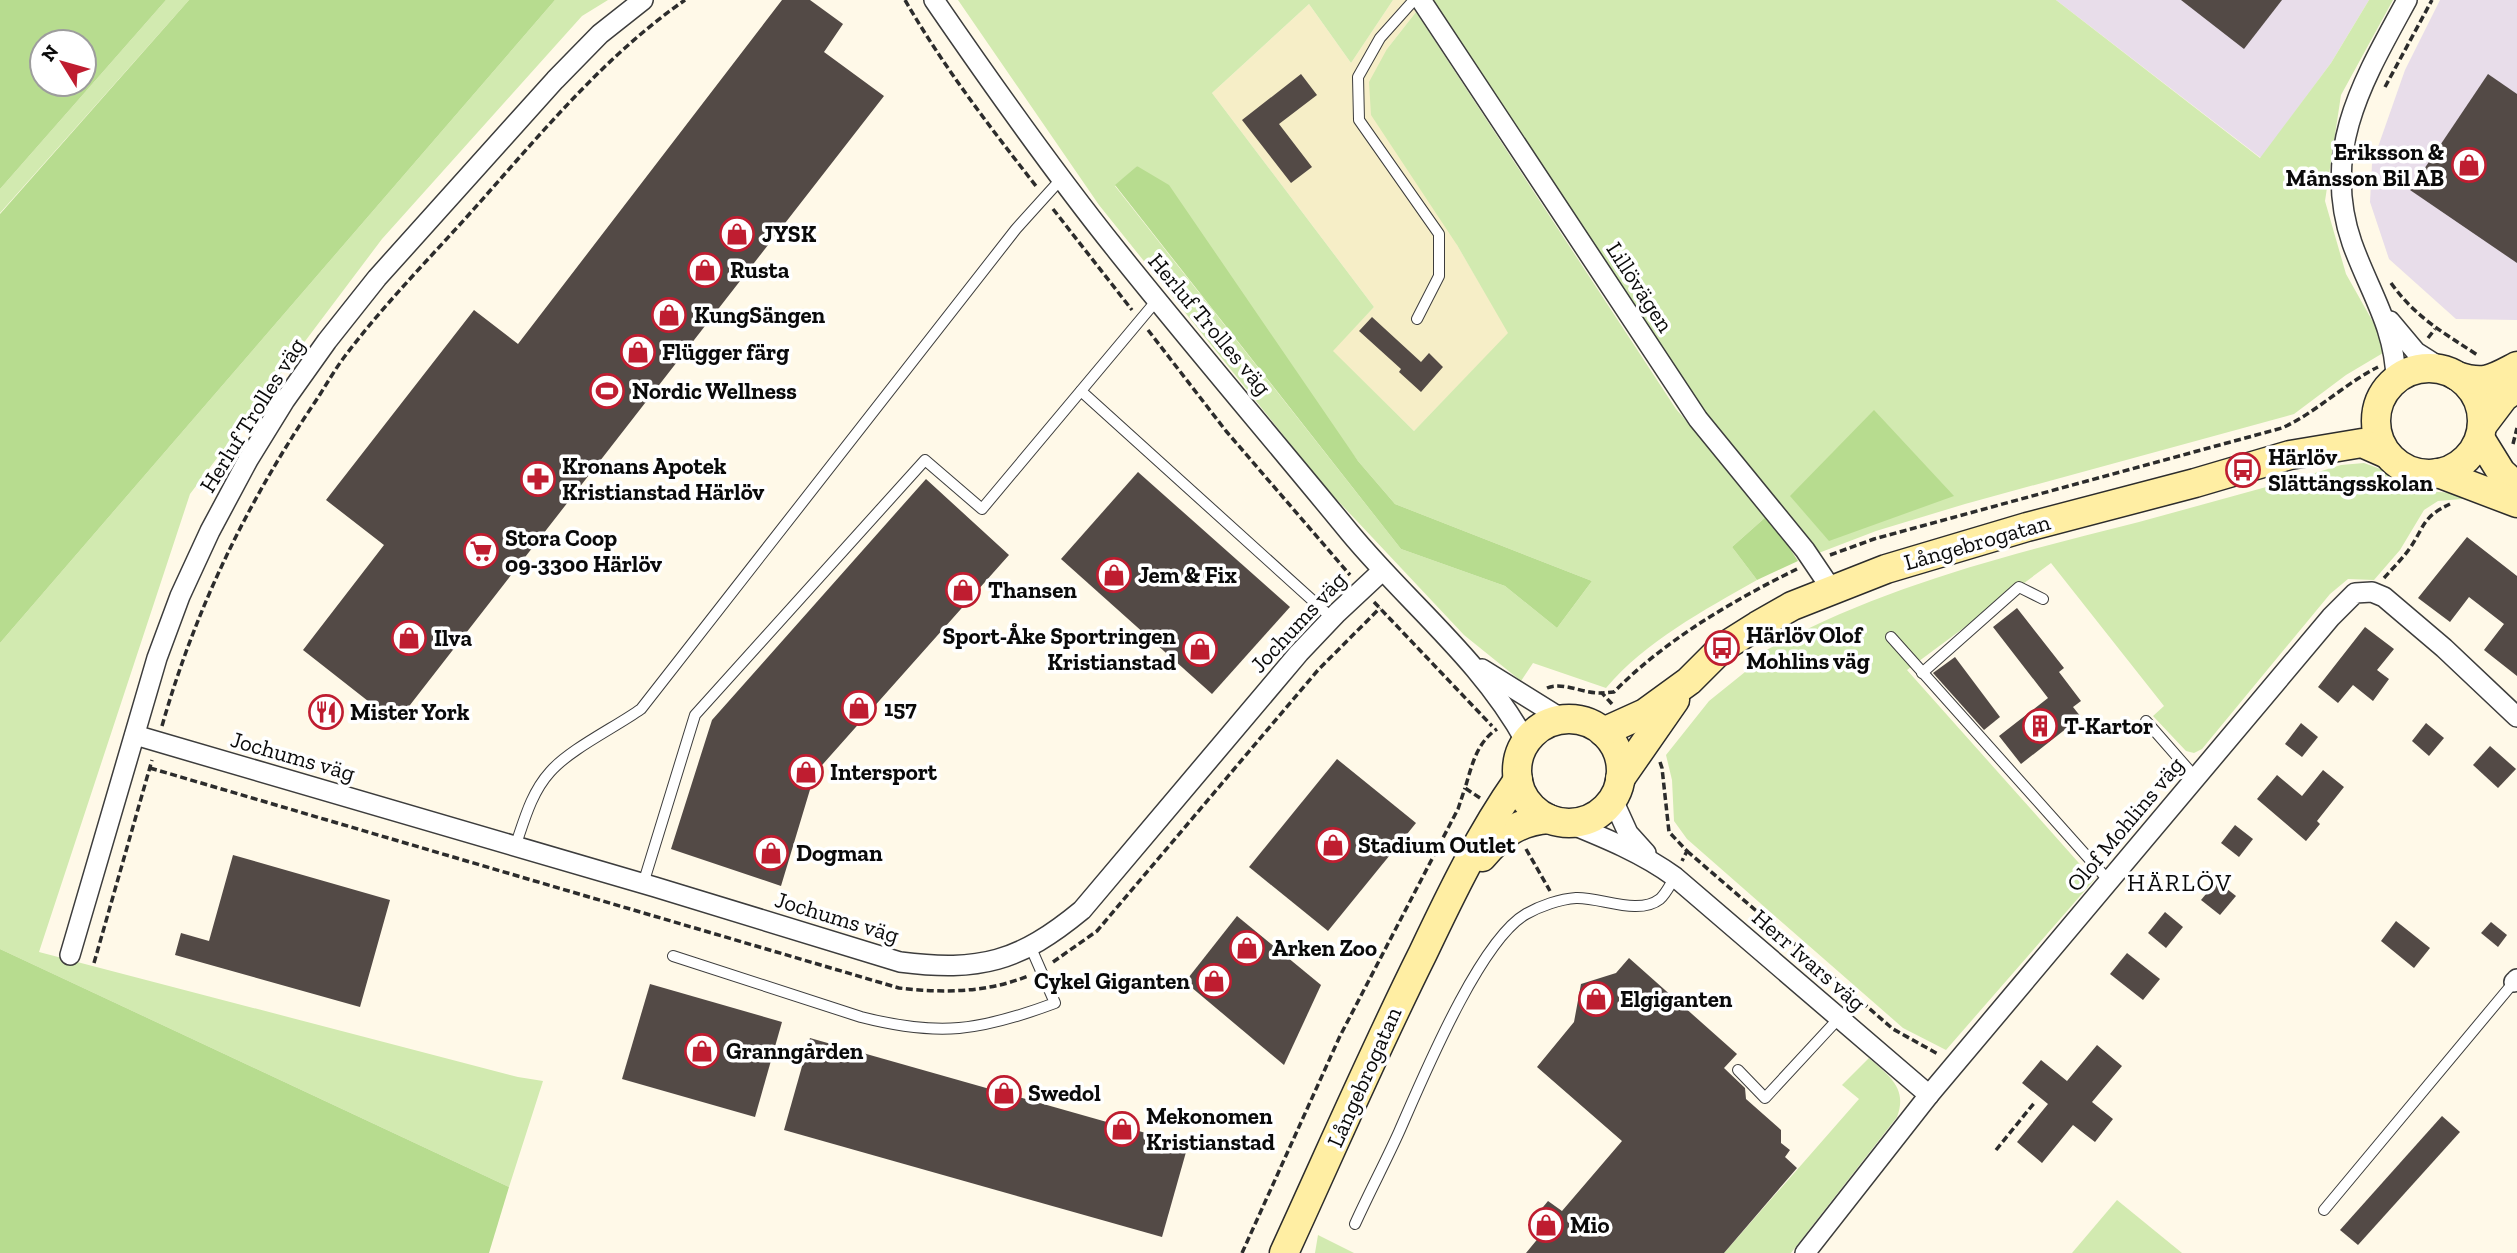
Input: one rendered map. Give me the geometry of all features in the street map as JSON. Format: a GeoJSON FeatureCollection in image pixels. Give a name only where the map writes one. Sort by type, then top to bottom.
{"type":"FeatureCollection","features":[{"type":"Feature","properties":{"kind":"main road"},"geometry":{"type":"LineString","coordinates":[[2438,474],[2456,467],[2471,454],[2481,432],[2504,397],[2510,377],[2475,382],[2451,373],[2420,369],[2388,391],[2376,415],[2377,429],[2387,454],[2397,464],[2410,471],[2438,474],[2517,503]]}},
{"type":"Feature","properties":{"kind":"main road"},"geometry":{"type":"LineString","coordinates":[[2451,373],[2466,383],[2479,403],[2481,432],[2501,472],[2517,487]]}},
{"type":"Feature","properties":{"kind":"main road","name":"Långebrogatan"},"geometry":{"type":"LineString","coordinates":[[2290,455],[2357,421],[2388,391]]}},
{"type":"Feature","properties":{"kind":"main road","name":"Långebrogatan"},"geometry":{"type":"LineString","coordinates":[[1602,732],[1646,713],[1689,681],[1723,648],[1757,626],[1792,606],[1886,569],[2290,455],[2362,443],[2387,454]]}},
{"type":"Feature","properties":{"kind":"main road","name":"Långebrogatan"},"geometry":{"type":"LineString","coordinates":[[1616,789],[1689,681]]}},
{"type":"Feature","properties":{"kind":"main road"},"geometry":{"type":"LineString","coordinates":[[1564,720],[1585,722],[1602,732],[1618,753],[1616,789],[1593,817],[1559,821],[1529,804],[1518,780],[1518,760],[1526,742],[1546,725],[1564,720]]}},
{"type":"Feature","properties":{"kind":"main road","name":"Långebrogatan"},"geometry":{"type":"LineString","coordinates":[[1284,1253],[1395,1009],[1447,903],[1497,810],[1518,780]]}},
{"type":"Feature","properties":{"kind":"main road","name":"Långebrogatan"},"geometry":{"type":"LineString","coordinates":[[1447,903],[1493,844],[1513,827],[1531,820],[1559,821]]}},
{"type":"Feature","properties":{"kind":"street","name":"Herluf Trolles väg"},"geometry":{"type":"LineString","coordinates":[[70,955],[157,658],[180,596],[209,531],[248,460],[285,400],[377,278],[555,80],[600,34],[643,0]]}},
{"type":"Feature","properties":{"kind":"street","name":"Herluf Trolles väg"},"geometry":{"type":"LineString","coordinates":[[934,0],[992,85],[1157,299],[1382,571],[1497,694],[1526,742]]}},
{"type":"Feature","properties":{"kind":"street","name":"Lillövägen"},"geometry":{"type":"LineString","coordinates":[[1421,0],[1698,419],[1805,550],[1832,590]]}},
{"type":"Feature","properties":{"kind":"street"},"geometry":{"type":"LineString","coordinates":[[2388,391],[2394,349],[2381,308],[2346,220],[2341,195],[2342,150],[2360,91],[2407,0]]}},
{"type":"Feature","properties":{"kind":"street"},"geometry":{"type":"LineString","coordinates":[[2381,308],[2416,352],[2451,373]]}},
{"type":"Feature","properties":{"kind":"street","name":"Jochums väg"},"geometry":{"type":"LineString","coordinates":[[135,735],[900,962],[938,967],[973,965],[1031,948],[1055,933],[1082,910],[1299,653],[1382,571]]}},
{"type":"Feature","properties":{"kind":"street"},"geometry":{"type":"LineString","coordinates":[[2372,592],[2384,597],[2444,648],[2517,718]]}},
{"type":"Feature","properties":{"kind":"street","name":"Olof Mohlins väg"},"geometry":{"type":"LineString","coordinates":[[1805,1253],[1929,1095],[2343,603],[2356,593],[2372,592]]}},
{"type":"Feature","properties":{"kind":"street","name":"Herluf Trolles väg"},"geometry":{"type":"LineString","coordinates":[[1469,661],[1564,720]]}},
{"type":"Feature","properties":{"kind":"street","name":"Herr Ivars väg"},"geometry":{"type":"LineString","coordinates":[[1616,789],[1628,833],[1657,864]]}},
{"type":"Feature","properties":{"kind":"street","name":"Herr Ivars väg"},"geometry":{"type":"LineString","coordinates":[[1559,821],[1609,839],[1657,864],[1675,877],[1929,1095]]}},
{"type":"Feature","properties":{"kind":"lane"},"geometry":{"type":"LineString","coordinates":[[1414,0],[1380,38],[1358,78],[1358,88],[1359,120],[1439,234],[1439,276],[1417,319]]}},
{"type":"Feature","properties":{"kind":"lane"},"geometry":{"type":"LineString","coordinates":[[515,846],[530,802],[550,771],[641,709],[1000,249],[1062,178]]}},
{"type":"Feature","properties":{"kind":"lane"},"geometry":{"type":"LineString","coordinates":[[643,884],[695,715],[925,460],[982,509],[1157,299]]}},
{"type":"Feature","properties":{"kind":"lane"},"geometry":{"type":"LineString","coordinates":[[1082,391],[1332,618]]}},
{"type":"Feature","properties":{"kind":"lane"},"geometry":{"type":"LineString","coordinates":[[1922,673],[2019,587],[2043,599]]}},
{"type":"Feature","properties":{"kind":"lane"},"geometry":{"type":"LineString","coordinates":[[1891,637],[2109,881]]}},
{"type":"Feature","properties":{"kind":"lane"},"geometry":{"type":"LineString","coordinates":[[2146,721],[2196,778]]}},
{"type":"Feature","properties":{"kind":"lane"},"geometry":{"type":"LineString","coordinates":[[1355,1224],[1462,999],[1499,939],[1525,914],[1556,902],[1577,898],[1640,905],[1650,903],[1660,899],[1675,877]]}},
{"type":"Feature","properties":{"kind":"lane"},"geometry":{"type":"LineString","coordinates":[[673,956],[861,1017],[920,1029],[946,1030],[1003,1022],[1055,1003],[1031,948]]}},
{"type":"Feature","properties":{"kind":"lane"},"geometry":{"type":"LineString","coordinates":[[2325,1210],[2515,981]]}},
{"type":"Feature","properties":{"kind":"lane"},"geometry":{"type":"LineString","coordinates":[[1738,1070],[1765,1098],[1839,1018]]}},
{"type":"Feature","properties":{"kind":"path"},"geometry":{"type":"LineString","coordinates":[[94,963],[150,768],[194,629],[246,513],[281,453],[345,357],[544,130],[623,49],[657,19],[685,0]]}},
{"type":"Feature","properties":{"kind":"path"},"geometry":{"type":"LineString","coordinates":[[905,0],[929,42],[981,117],[1226,431],[1362,589],[1496,730]]}},
{"type":"Feature","properties":{"kind":"path"},"geometry":{"type":"LineString","coordinates":[[2381,96],[2432,0]]}},
{"type":"Feature","properties":{"kind":"path"},"geometry":{"type":"LineString","coordinates":[[2387,277],[2419,316],[2446,337],[2510,377]]}},
{"type":"Feature","properties":{"kind":"path"},"geometry":{"type":"LineString","coordinates":[[2514,453],[2513,440],[2517,428]]}},
{"type":"Feature","properties":{"kind":"path"},"geometry":{"type":"LineString","coordinates":[[2372,592],[2411,547],[2431,514],[2449,504],[2462,505]]}},
{"type":"Feature","properties":{"kind":"path"},"geometry":{"type":"LineString","coordinates":[[150,768],[899,988],[960,991],[989,987],[1040,971],[1097,931],[1128,898],[1318,670],[1380,608]]}},
{"type":"Feature","properties":{"kind":"path"},"geometry":{"type":"LineString","coordinates":[[1242,1253],[1340,1036],[1458,809],[1465,788]]}},
{"type":"Feature","properties":{"kind":"path"},"geometry":{"type":"LineString","coordinates":[[1687,851],[1893,1029],[1955,1064]]}},
{"type":"Feature","properties":{"kind":"path"},"geometry":{"type":"LineString","coordinates":[[1996,1150],[2035,1102]]}},
{"type":"Feature","properties":{"kind":"shaded area"},"geometry":{"type":"Polygon","coordinates":[[[1393,0],[1409,0],[1416,12],[1387,49],[1457,245],[1509,333],[1414,431],[1332,351],[1374,307],[1212,93],[1309,4],[1351,63],[1393,0]]]}},
{"type":"Feature","properties":{"kind":"shaded area"},"geometry":{"type":"Polygon","coordinates":[[[2056,0],[2369,0],[2331,63],[2261,158],[2056,0]]]}},
{"type":"Feature","properties":{"kind":"shaded area"},"geometry":{"type":"Polygon","coordinates":[[[2440,0],[2517,0],[2517,320],[2456,319],[2389,259],[2370,202],[2372,164],[2405,70],[2440,0]]]}},
{"type":"Feature","properties":{"kind":"green space"},"geometry":{"type":"Polygon","coordinates":[[[0,0],[166,0],[98,77],[98,28],[28,28],[28,98],[80,98],[0,189],[0,0]]]}},
{"type":"Feature","properties":{"kind":"green space"},"geometry":{"type":"Polygon","coordinates":[[[166,0],[189,0],[0,213],[0,189],[80,98],[98,98],[98,77],[166,0]]]}},
{"type":"Feature","properties":{"kind":"green space"},"geometry":{"type":"Polygon","coordinates":[[[189,0],[555,0],[0,643],[0,214],[189,0]]]}},
{"type":"Feature","properties":{"kind":"green space"},"geometry":{"type":"Polygon","coordinates":[[[555,0],[608,0],[582,16],[382,239],[190,494],[39,952],[518,1077],[543,1081],[509,1187],[0,949],[0,643],[555,0]]]}},
{"type":"Feature","properties":{"kind":"green space"},"geometry":{"type":"Polygon","coordinates":[[[958,0],[1393,0],[1351,63],[1309,4],[1212,93],[1374,307],[1333,351],[1414,431],[1508,333],[1457,245],[1371,115],[1369,82],[1387,49],[1416,12],[1676,409],[1768,515],[1732,547],[1757,580],[1696,615],[1658,641],[1639,655],[1606,688],[1533,663],[1521,681],[1464,635],[1324,486],[1099,205],[958,0]],[[1137,166],[1115,186],[1401,549],[1505,586],[1557,628],[1592,581],[1395,504],[1358,461],[1137,166]]]}},
{"type":"Feature","properties":{"kind":"green space"},"geometry":{"type":"Polygon","coordinates":[[[1427,0],[2056,0],[2260,158],[2331,63],[2369,0],[2393,0],[2341,95],[2325,201],[2346,274],[2377,329],[2383,353],[2346,375],[2294,414],[1965,504],[1876,531],[1816,554],[1713,424],[1427,0]]]}},
{"type":"Feature","properties":{"kind":"green space"},"geometry":{"type":"Polygon","coordinates":[[[1137,166],[1169,185],[1358,461],[1395,504],[1592,581],[1557,628],[1505,586],[1401,549],[1115,185],[1137,166]]]}},
{"type":"Feature","properties":{"kind":"green space"},"geometry":{"type":"Polygon","coordinates":[[[1874,410],[1954,496],[1829,541],[1790,496],[1874,410]]]}},
{"type":"Feature","properties":{"kind":"green space"},"geometry":{"type":"Polygon","coordinates":[[[2364,463],[2424,491],[2468,494],[2462,499],[2438,501],[2424,510],[2400,550],[2374,580],[2348,579],[2330,594],[2202,749],[2194,753],[2186,751],[2153,716],[2164,706],[2051,563],[1907,670],[2094,880],[1946,1050],[1903,1028],[1687,839],[1674,821],[1672,780],[1666,755],[1709,701],[1750,668],[1746,662],[1792,637],[1887,595],[1987,562],[2341,465],[2364,463]]]}},
{"type":"Feature","properties":{"kind":"green space"},"geometry":{"type":"Polygon","coordinates":[[[1768,515],[1798,561],[1757,580],[1732,547],[1768,515]]]}},
{"type":"Feature","properties":{"kind":"green space"},"geometry":{"type":"Polygon","coordinates":[[[0,949],[509,1187],[489,1253],[0,1253],[0,949]]]}},
{"type":"Feature","properties":{"kind":"green space"},"geometry":{"type":"Polygon","coordinates":[[[1869,1058],[1895,1083],[1900,1098],[1897,1117],[1791,1253],[1724,1253],[1859,1099],[1842,1085],[1869,1058]]]}},
{"type":"Feature","properties":{"kind":"green space"},"geometry":{"type":"Polygon","coordinates":[[[2117,1200],[2182,1253],[2072,1253],[2117,1200]]]}},
{"type":"Feature","properties":{"kind":"green space"},"geometry":{"type":"Polygon","coordinates":[[[1318,1235],[1354,1253],[1315,1253],[1318,1235]]]}},
{"type":"Feature","properties":{"kind":"building"},"geometry":{"type":"Polygon","coordinates":[[[782,0],[810,0],[843,24],[824,52],[884,96],[396,723],[303,650],[384,545],[326,500],[474,310],[518,344],[782,0]]]}},
{"type":"Feature","properties":{"kind":"building"},"geometry":{"type":"Polygon","coordinates":[[[2181,0],[2282,0],[2244,49],[2181,0]]]}},
{"type":"Feature","properties":{"kind":"building"},"geometry":{"type":"Polygon","coordinates":[[[1301,74],[1317,95],[1279,124],[1312,167],[1291,183],[1242,120],[1301,74]]]}},
{"type":"Feature","properties":{"kind":"building"},"geometry":{"type":"Polygon","coordinates":[[[2488,74],[2517,94],[2517,263],[2410,190],[2488,74]]]}},
{"type":"Feature","properties":{"kind":"building"},"geometry":{"type":"Polygon","coordinates":[[[1372,317],[1421,362],[1429,353],[1443,367],[1421,392],[1399,372],[1401,369],[1359,331],[1372,317]]]}},
{"type":"Feature","properties":{"kind":"building"},"geometry":{"type":"Polygon","coordinates":[[[1138,472],[1290,607],[1212,694],[1061,559],[1138,472]]]}},
{"type":"Feature","properties":{"kind":"building"},"geometry":{"type":"Polygon","coordinates":[[[926,479],[1009,555],[815,773],[781,886],[671,849],[712,720],[926,479]]]}},
{"type":"Feature","properties":{"kind":"building"},"geometry":{"type":"Polygon","coordinates":[[[2467,537],[2517,576],[2517,676],[2484,650],[2504,624],[2469,597],[2450,622],[2418,598],[2467,537]]]}},
{"type":"Feature","properties":{"kind":"building"},"geometry":{"type":"Polygon","coordinates":[[[2017,608],[2064,668],[2059,672],[2081,701],[2073,707],[2081,717],[2021,764],[1999,736],[2048,698],[1993,627],[2017,608]]]}},
{"type":"Feature","properties":{"kind":"building"},"geometry":{"type":"Polygon","coordinates":[[[2365,627],[2394,649],[2377,670],[2389,679],[2373,701],[2353,685],[2338,703],[2318,687],[2365,627]]]}},
{"type":"Feature","properties":{"kind":"building","name":"T-Kartor"},"geometry":{"type":"Polygon","coordinates":[[[1955,657],[2000,717],[1984,730],[1933,673],[1955,657]]]}},
{"type":"Feature","properties":{"kind":"building"},"geometry":{"type":"Polygon","coordinates":[[[2301,723],[2318,737],[2302,757],[2285,744],[2301,723]]]}},
{"type":"Feature","properties":{"kind":"building"},"geometry":{"type":"Polygon","coordinates":[[[2426,723],[2444,738],[2429,756],[2412,741],[2426,723]]]}},
{"type":"Feature","properties":{"kind":"building"},"geometry":{"type":"Polygon","coordinates":[[[2490,746],[2516,769],[2498,788],[2473,765],[2490,746]]]}},
{"type":"Feature","properties":{"kind":"building","name":"Stadium Outlet"},"geometry":{"type":"Polygon","coordinates":[[[1337,759],[1416,823],[1328,931],[1249,867],[1337,759]]]}},
{"type":"Feature","properties":{"kind":"building"},"geometry":{"type":"Polygon","coordinates":[[[2323,770],[2344,787],[2317,821],[2320,824],[2306,841],[2257,799],[2277,775],[2302,796],[2323,770]]]}},
{"type":"Feature","properties":{"kind":"building"},"geometry":{"type":"Polygon","coordinates":[[[2235,825],[2253,839],[2239,857],[2221,843],[2235,825]]]}},
{"type":"Feature","properties":{"kind":"building"},"geometry":{"type":"Polygon","coordinates":[[[233,855],[390,900],[360,1007],[175,955],[181,933],[209,941],[233,855]]]}},
{"type":"Feature","properties":{"kind":"building"},"geometry":{"type":"Polygon","coordinates":[[[2217,881],[2236,896],[2220,915],[2201,900],[2217,881]]]}},
{"type":"Feature","properties":{"kind":"building"},"geometry":{"type":"Polygon","coordinates":[[[2165,912],[2183,927],[2166,948],[2148,933],[2165,912]]]}},
{"type":"Feature","properties":{"kind":"building"},"geometry":{"type":"Polygon","coordinates":[[[1237,916],[1321,985],[1284,1065],[1185,982],[1237,916]]]}},
{"type":"Feature","properties":{"kind":"building"},"geometry":{"type":"Polygon","coordinates":[[[2396,921],[2430,948],[2414,968],[2381,941],[2396,921]]]}},
{"type":"Feature","properties":{"kind":"building"},"geometry":{"type":"Polygon","coordinates":[[[2491,922],[2507,935],[2498,947],[2481,933],[2491,922]]]}},
{"type":"Feature","properties":{"kind":"building"},"geometry":{"type":"Polygon","coordinates":[[[2127,953],[2160,979],[2143,1000],[2110,974],[2127,953]]]}},
{"type":"Feature","properties":{"kind":"building"},"geometry":{"type":"Polygon","coordinates":[[[1629,958],[1737,1054],[1724,1068],[1745,1088],[1746,1099],[1781,1130],[1781,1143],[1790,1150],[1785,1157],[1797,1168],[1724,1253],[1526,1253],[1540,1236],[1528,1225],[1548,1201],[1562,1211],[1622,1141],[1537,1067],[1574,1022],[1581,984],[1616,973],[1629,958]]]}},
{"type":"Feature","properties":{"kind":"building","name":"Granngården"},"geometry":{"type":"Polygon","coordinates":[[[650,984],[782,1022],[755,1117],[622,1079],[650,984]]]}},
{"type":"Feature","properties":{"kind":"building"},"geometry":{"type":"Polygon","coordinates":[[[810,1038],[1188,1145],[1162,1237],[784,1130],[810,1038]]]}},
{"type":"Feature","properties":{"kind":"building"},"geometry":{"type":"Polygon","coordinates":[[[2097,1045],[2122,1066],[2092,1102],[2113,1119],[2095,1142],[2073,1125],[2042,1163],[2017,1142],[2048,1104],[2022,1083],[2041,1060],[2067,1081],[2097,1045]]]}},
{"type":"Feature","properties":{"kind":"building"},"geometry":{"type":"Polygon","coordinates":[[[2442,1116],[2460,1132],[2358,1245],[2340,1230],[2442,1116]]]}},
{"type":"Feature","properties":{"kind":"place","name":"Eriksson & Månsson Bil AB"},"geometry":{"type":"Point","coordinates":[2469,165]}},
{"type":"Feature","properties":{"kind":"place","name":"JYSK"},"geometry":{"type":"Point","coordinates":[737,234]}},
{"type":"Feature","properties":{"kind":"place","name":"Rusta"},"geometry":{"type":"Point","coordinates":[705,270]}},
{"type":"Feature","properties":{"kind":"place","name":"KungSängen"},"geometry":{"type":"Point","coordinates":[669,315]}},
{"type":"Feature","properties":{"kind":"place","name":"Flügger färg"},"geometry":{"type":"Point","coordinates":[638,352]}},
{"type":"Feature","properties":{"kind":"place","name":"Nordic Wellness"},"geometry":{"type":"Point","coordinates":[607,391]}},
{"type":"Feature","properties":{"kind":"place","name":"Härlöv Slättängsskolan"},"geometry":{"type":"Point","coordinates":[2243,470]}},
{"type":"Feature","properties":{"kind":"place","name":"Kronans Apotek Kristianstad Härlöv"},"geometry":{"type":"Point","coordinates":[538,479]}},
{"type":"Feature","properties":{"kind":"place","name":"Stora Coop 09-3300 Härlöv"},"geometry":{"type":"Point","coordinates":[481,551]}},
{"type":"Feature","properties":{"kind":"place","name":"Jem & Fix"},"geometry":{"type":"Point","coordinates":[1114,575]}},
{"type":"Feature","properties":{"kind":"place","name":"Thansen"},"geometry":{"type":"Point","coordinates":[963,590]}},
{"type":"Feature","properties":{"kind":"place","name":"Ilva"},"geometry":{"type":"Point","coordinates":[409,638]}},
{"type":"Feature","properties":{"kind":"place","name":"Härlöv Olof Mohlins väg"},"geometry":{"type":"Point","coordinates":[1722,648]}},
{"type":"Feature","properties":{"kind":"place","name":"Sport-Åke Sportringen Kristianstad"},"geometry":{"type":"Point","coordinates":[1200,649]}},
{"type":"Feature","properties":{"kind":"place","name":"157"},"geometry":{"type":"Point","coordinates":[859,708]}},
{"type":"Feature","properties":{"kind":"place","name":"Mister York"},"geometry":{"type":"Point","coordinates":[326,712]}},
{"type":"Feature","properties":{"kind":"place","name":"T-Kartor"},"geometry":{"type":"Point","coordinates":[2040,726]}},
{"type":"Feature","properties":{"kind":"place","name":"Intersport"},"geometry":{"type":"Point","coordinates":[806,772]}},
{"type":"Feature","properties":{"kind":"place","name":"Stadium Outlet"},"geometry":{"type":"Point","coordinates":[1333,845]}},
{"type":"Feature","properties":{"kind":"place","name":"Dogman"},"geometry":{"type":"Point","coordinates":[771,853]}},
{"type":"Feature","properties":{"kind":"place","name":"Arken Zoo"},"geometry":{"type":"Point","coordinates":[1247,948]}},
{"type":"Feature","properties":{"kind":"place","name":"Cykel Giganten"},"geometry":{"type":"Point","coordinates":[1214,981]}},
{"type":"Feature","properties":{"kind":"place","name":"Elgiganten"},"geometry":{"type":"Point","coordinates":[1596,999]}},
{"type":"Feature","properties":{"kind":"place","name":"Granngården"},"geometry":{"type":"Point","coordinates":[702,1051]}},
{"type":"Feature","properties":{"kind":"place","name":"Swedol"},"geometry":{"type":"Point","coordinates":[1004,1093]}},
{"type":"Feature","properties":{"kind":"place","name":"Mekonomen Kristianstad"},"geometry":{"type":"Point","coordinates":[1122,1129]}},
{"type":"Feature","properties":{"kind":"place","name":"Mio"},"geometry":{"type":"Point","coordinates":[1546,1225]}},
{"type":"Feature","properties":{"kind":"district","name":"HÄRLÖV"},"geometry":{"type":"Point","coordinates":[2180,883]}}]}
